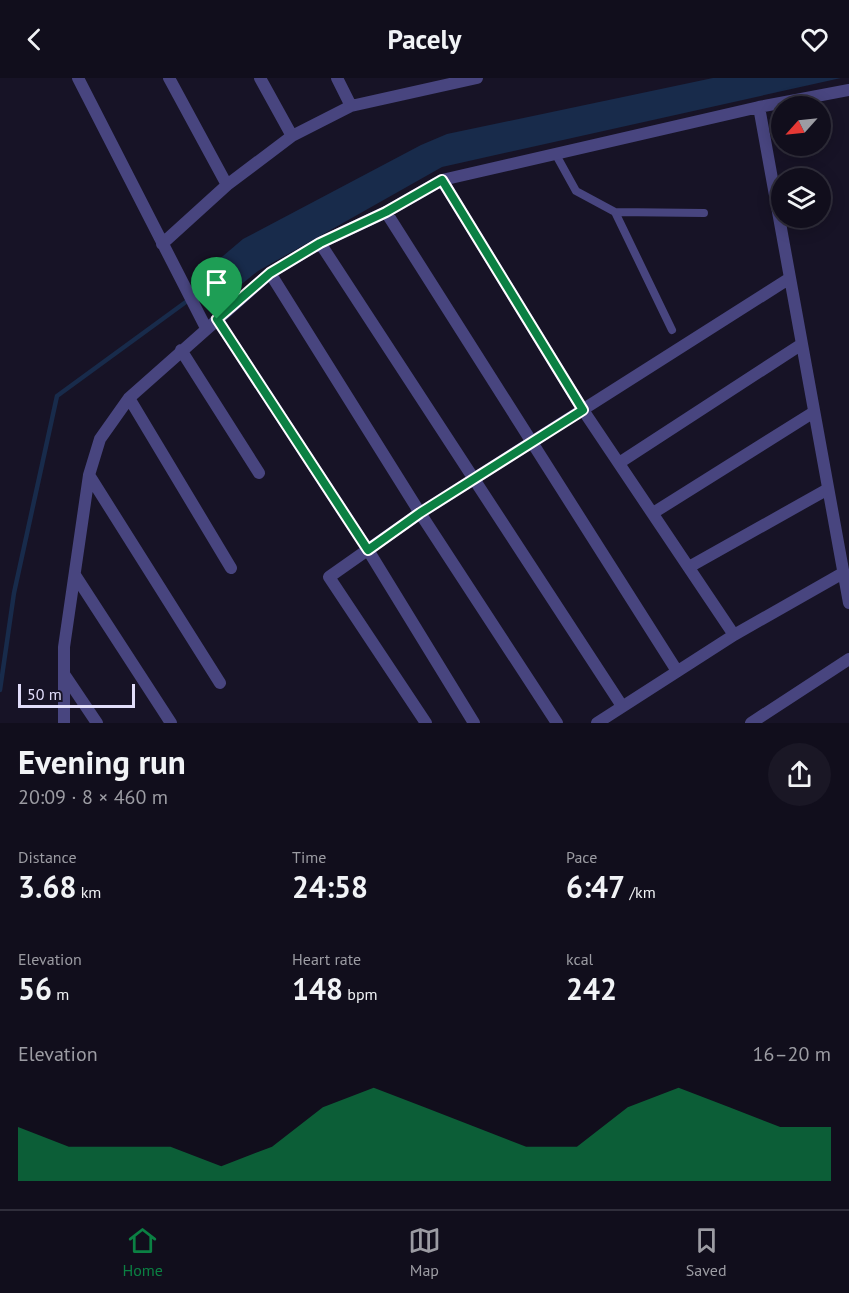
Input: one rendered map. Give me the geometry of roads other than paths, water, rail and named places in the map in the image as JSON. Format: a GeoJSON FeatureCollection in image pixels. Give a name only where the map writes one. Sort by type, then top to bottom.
{"type":"FeatureCollection","features":[{"type":"Feature","properties":{"kind":"street"},"geometry":{"type":"LineString","coordinates":[[78,78],[206,328]]}},
{"type":"Feature","properties":{"kind":"street"},"geometry":{"type":"LineString","coordinates":[[169,78],[227,185]]}},
{"type":"Feature","properties":{"kind":"street"},"geometry":{"type":"LineString","coordinates":[[260,78],[292,136]]}},
{"type":"Feature","properties":{"kind":"street"},"geometry":{"type":"LineString","coordinates":[[337,78],[351,106]]}},
{"type":"Feature","properties":{"kind":"street"},"geometry":{"type":"LineString","coordinates":[[162,244],[227,185],[292,136],[351,106],[430,83],[477,78]]}},
{"type":"Feature","properties":{"kind":"street"},"geometry":{"type":"LineString","coordinates":[[64,723],[64,647],[89,475],[100,439],[129,398],[270,273],[320,243],[386,212],[442,180],[759,107],[849,90]]}},
{"type":"Feature","properties":{"kind":"street"},"geometry":{"type":"LineString","coordinates":[[759,107],[849,603]]}},
{"type":"Feature","properties":{"kind":"street"},"geometry":{"type":"LineString","coordinates":[[442,180],[583,410],[734,635]]}},
{"type":"Feature","properties":{"kind":"street"},"geometry":{"type":"LineString","coordinates":[[386,212],[677,671]]}},
{"type":"Feature","properties":{"kind":"street"},"geometry":{"type":"LineString","coordinates":[[320,243],[622,706]]}},
{"type":"Feature","properties":{"kind":"street"},"geometry":{"type":"LineString","coordinates":[[270,273],[420,513],[557,723]]}},
{"type":"Feature","properties":{"kind":"street"},"geometry":{"type":"LineString","coordinates":[[426,723],[329,577],[420,513],[790,278]]}},
{"type":"Feature","properties":{"kind":"street"},"geometry":{"type":"LineString","coordinates":[[217,319],[368,550],[474,723]]}},
{"type":"Feature","properties":{"kind":"street"},"geometry":{"type":"LineString","coordinates":[[619,464],[802,344]]}},
{"type":"Feature","properties":{"kind":"street"},"geometry":{"type":"LineString","coordinates":[[181,350],[259,473]]}},
{"type":"Feature","properties":{"kind":"street"},"geometry":{"type":"LineString","coordinates":[[129,398],[231,568]]}},
{"type":"Feature","properties":{"kind":"street"},"geometry":{"type":"LineString","coordinates":[[653,513],[814,412]]}},
{"type":"Feature","properties":{"kind":"street"},"geometry":{"type":"LineString","coordinates":[[89,475],[220,683]]}},
{"type":"Feature","properties":{"kind":"street"},"geometry":{"type":"LineString","coordinates":[[688,567],[828,489]]}},
{"type":"Feature","properties":{"kind":"street"},"geometry":{"type":"LineString","coordinates":[[597,723],[734,635],[843,573]]}},
{"type":"Feature","properties":{"kind":"street"},"geometry":{"type":"LineString","coordinates":[[75,575],[171,723]]}},
{"type":"Feature","properties":{"kind":"street"},"geometry":{"type":"LineString","coordinates":[[751,723],[849,659]]}},
{"type":"Feature","properties":{"kind":"street"},"geometry":{"type":"LineString","coordinates":[[64,674],[97,723]]}},
{"type":"Feature","properties":{"kind":"lane"},"geometry":{"type":"LineString","coordinates":[[555,153],[576,191],[615,212],[704,213]]}},
{"type":"Feature","properties":{"kind":"lane"},"geometry":{"type":"LineString","coordinates":[[615,212],[672,330]]}},
{"type":"Feature","properties":{"kind":"water"},"geometry":{"type":"Polygon","coordinates":[[[713,78],[841,78],[442,167],[258,271],[211,309],[196,279],[243,239],[421,145],[447,134],[713,78]]]}},
{"type":"Feature","properties":{"kind":"waterway"},"geometry":{"type":"LineString","coordinates":[[0,690],[14,593],[57,396],[205,288]]}}]}
